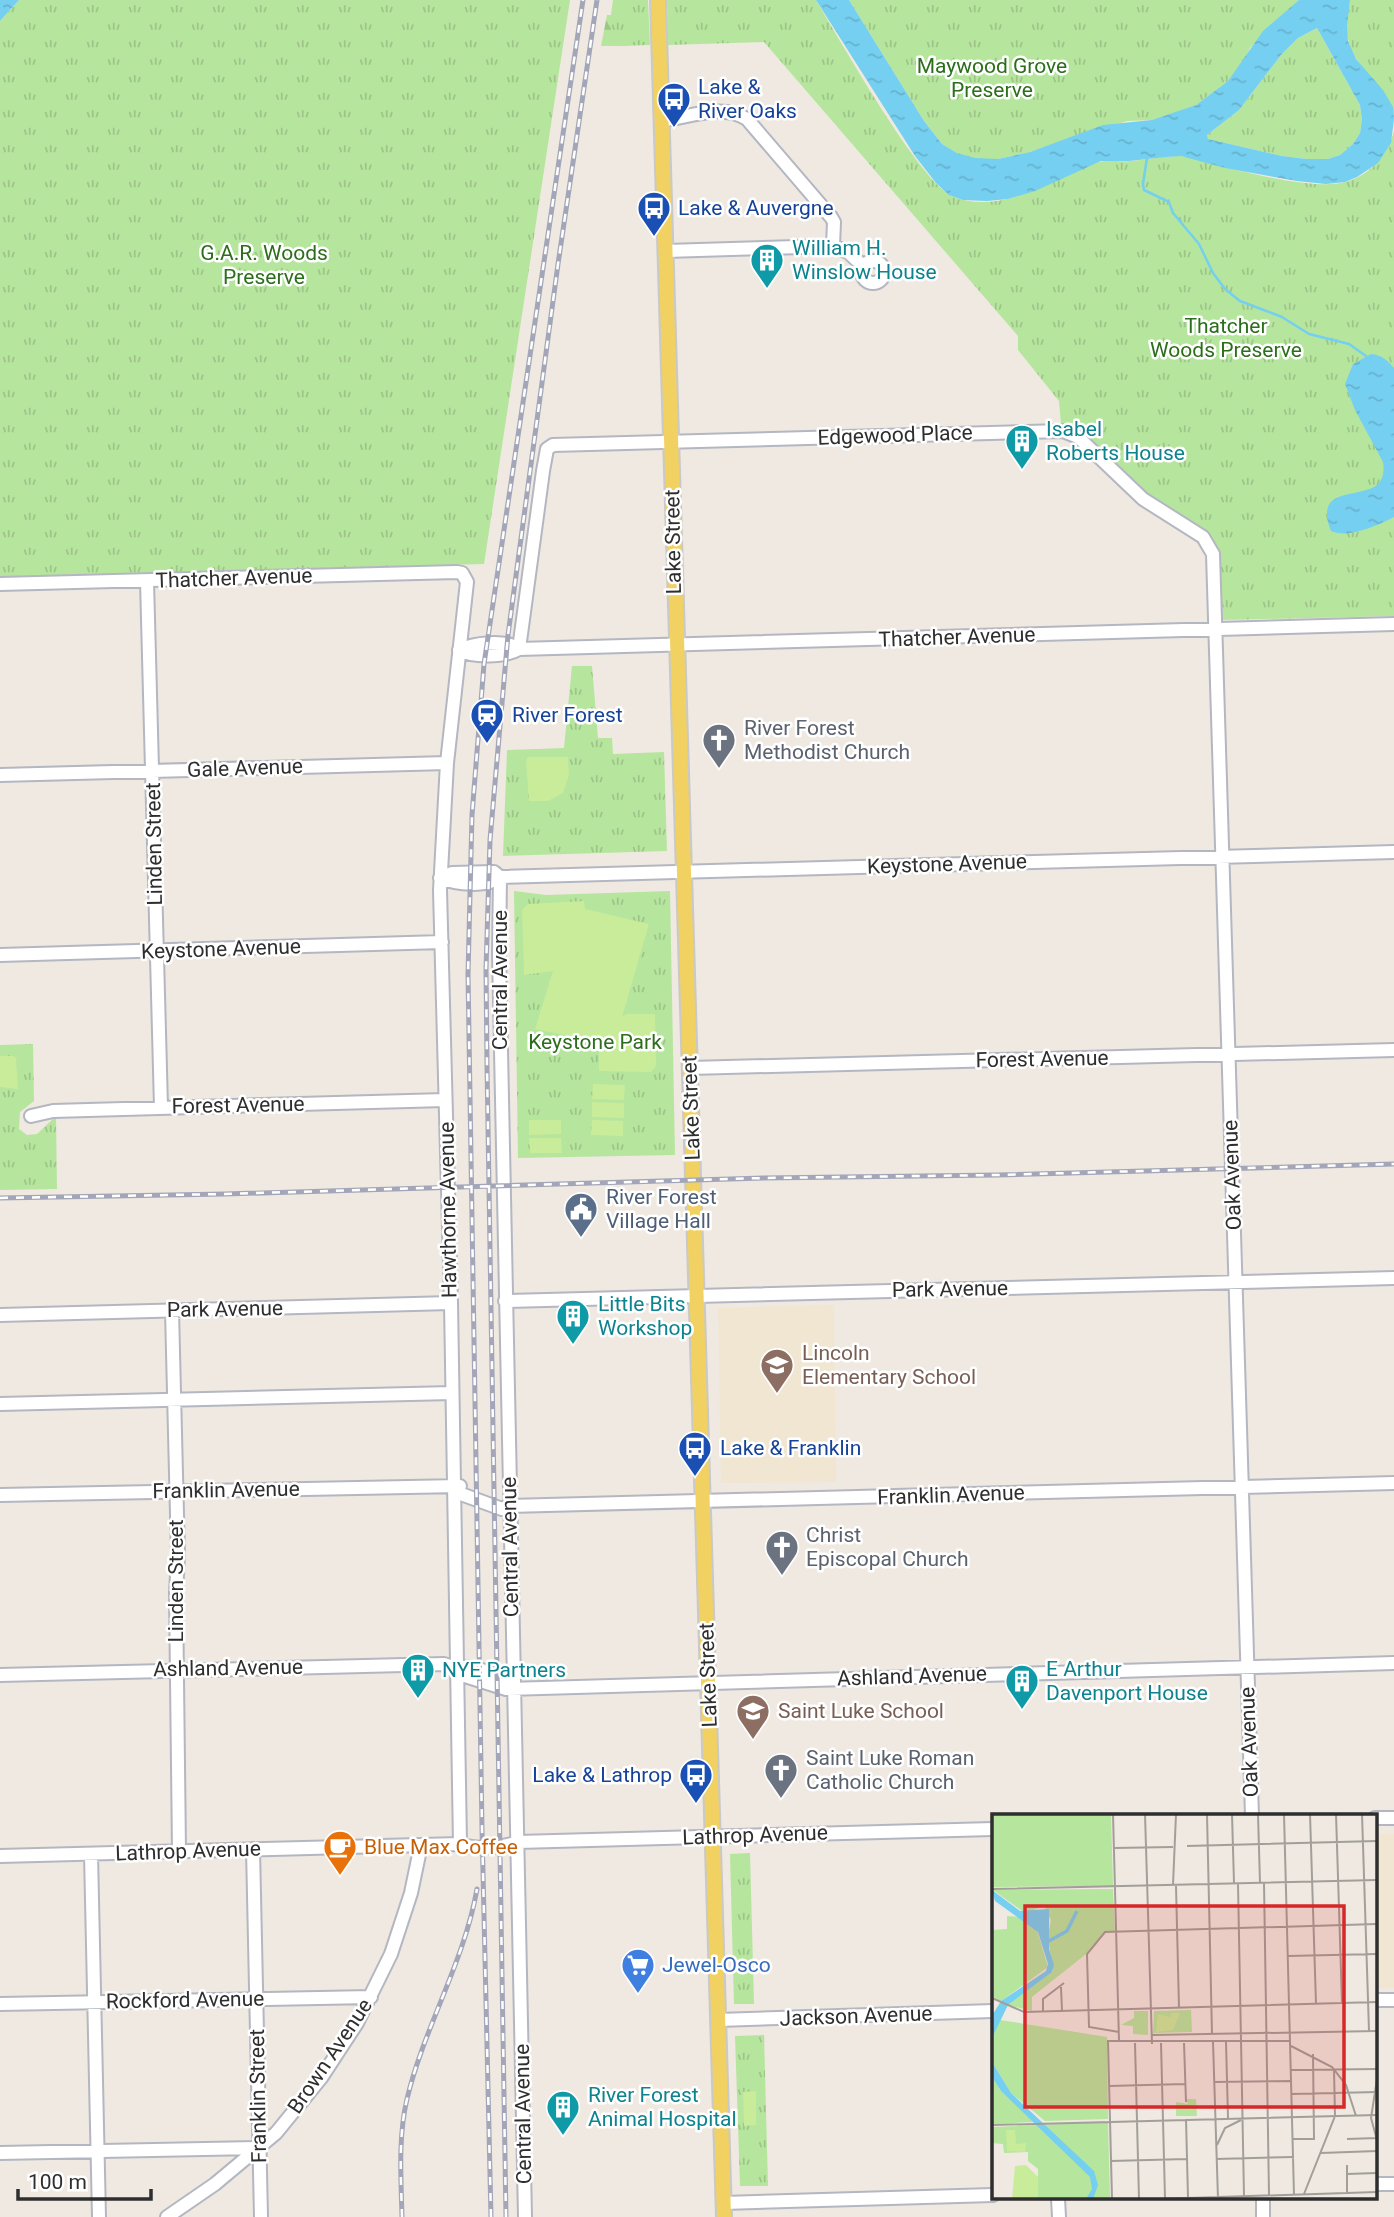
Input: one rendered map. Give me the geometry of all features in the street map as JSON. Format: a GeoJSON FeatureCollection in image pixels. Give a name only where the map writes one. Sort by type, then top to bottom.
{"type":"FeatureCollection","features":[{"type":"Feature","properties":{"kind":"main road","name":"Lake Street"},"geometry":{"type":"LineString","coordinates":[[658,0],[724,2210]]}},
{"type":"Feature","properties":{"kind":"street"},"geometry":{"type":"LineString","coordinates":[[663,120],[719,111],[738,113],[747,119],[831,216],[834,222],[833,246]]}},
{"type":"Feature","properties":{"kind":"street"},"geometry":{"type":"LineString","coordinates":[[666,251],[833,246],[848,252],[863,266]]}},
{"type":"Feature","properties":{"kind":"street","name":"Edgewood Place"},"geometry":{"type":"LineString","coordinates":[[519,649],[543,471],[549,446],[1071,432],[1143,499],[1203,537]]}},
{"type":"Feature","properties":{"kind":"street","name":"Oak Avenue"},"geometry":{"type":"LineString","coordinates":[[1203,537],[1213,554],[1216,629],[1251,1814]]}},
{"type":"Feature","properties":{"kind":"street","name":"Thatcher Avenue"},"geometry":{"type":"LineString","coordinates":[[0,584],[457,572],[466,578]]}},
{"type":"Feature","properties":{"kind":"street","name":"Hawthorne Avenue"},"geometry":{"type":"LineString","coordinates":[[460,1844],[440,878],[447,763],[467,589],[466,578]]}},
{"type":"Feature","properties":{"kind":"street","name":"Linden Street"},"geometry":{"type":"LineString","coordinates":[[148,580],[161,1107]]}},
{"type":"Feature","properties":{"kind":"street","name":"Thatcher Avenue"},"geometry":{"type":"LineString","coordinates":[[458,650],[468,645],[512,644],[519,649],[1394,624]]}},
{"type":"Feature","properties":{"kind":"street","name":"Gale Avenue"},"geometry":{"type":"LineString","coordinates":[[0,775],[447,763]]}},
{"type":"Feature","properties":{"kind":"street","name":"Keystone Avenue"},"geometry":{"type":"LineString","coordinates":[[440,878],[453,883],[494,882],[500,877],[1394,852]]}},
{"type":"Feature","properties":{"kind":"street","name":"Central Avenue"},"geometry":{"type":"LineString","coordinates":[[500,877],[505,1301],[525,2217]]}},
{"type":"Feature","properties":{"kind":"street","name":"Keystone Avenue"},"geometry":{"type":"LineString","coordinates":[[0,955],[442,942]]}},
{"type":"Feature","properties":{"kind":"street","name":"Forest Avenue"},"geometry":{"type":"LineString","coordinates":[[690,1068],[1394,1050]]}},
{"type":"Feature","properties":{"kind":"street","name":"Forest Avenue"},"geometry":{"type":"LineString","coordinates":[[32,1116],[53,1111],[445,1100]]}},
{"type":"Feature","properties":{"kind":"street","name":"Park Avenue"},"geometry":{"type":"LineString","coordinates":[[505,1301],[1394,1278]]}},
{"type":"Feature","properties":{"kind":"street","name":"Park Avenue"},"geometry":{"type":"LineString","coordinates":[[0,1315],[450,1303]]}},
{"type":"Feature","properties":{"kind":"street","name":"Linden Street"},"geometry":{"type":"LineString","coordinates":[[172,1311],[178,1555],[176,1592],[179,1851]]}},
{"type":"Feature","properties":{"kind":"street"},"geometry":{"type":"LineString","coordinates":[[0,1404],[452,1393]]}},
{"type":"Feature","properties":{"kind":"street","name":"Franklin Avenue"},"geometry":{"type":"LineString","coordinates":[[0,1495],[453,1487],[461,1494],[502,1509],[509,1506],[1394,1483]]}},
{"type":"Feature","properties":{"kind":"street","name":"Ashland Avenue"},"geometry":{"type":"LineString","coordinates":[[0,1675],[444,1664],[456,1668],[465,1676],[506,1689],[1394,1663]]}},
{"type":"Feature","properties":{"kind":"street"},"geometry":{"type":"LineString","coordinates":[[1376,1818],[1394,1818]]}},
{"type":"Feature","properties":{"kind":"street","name":"Lathrop Avenue"},"geometry":{"type":"LineString","coordinates":[[0,1856],[460,1844],[468,1847],[506,1846],[517,1842],[992,1829]]}},
{"type":"Feature","properties":{"kind":"street","name":"Brown Avenue"},"geometry":{"type":"LineString","coordinates":[[167,2217],[195,2199],[276,2133],[321,2078],[357,2023],[391,1954],[400,1930],[421,1845]]}},
{"type":"Feature","properties":{"kind":"street","name":"Franklin Street"},"geometry":{"type":"LineString","coordinates":[[253,1849],[261,2217]]}},
{"type":"Feature","properties":{"kind":"street"},"geometry":{"type":"LineString","coordinates":[[91,1854],[99,2217]]}},
{"type":"Feature","properties":{"kind":"street","name":"Rockford Avenue"},"geometry":{"type":"LineString","coordinates":[[0,2004],[371,1997]]}},
{"type":"Feature","properties":{"kind":"street"},"geometry":{"type":"LineString","coordinates":[[1376,2000],[1394,2000]]}},
{"type":"Feature","properties":{"kind":"street","name":"Jackson Avenue"},"geometry":{"type":"LineString","coordinates":[[718,2020],[992,2011]]}},
{"type":"Feature","properties":{"kind":"street"},"geometry":{"type":"LineString","coordinates":[[0,2153],[259,2148]]}},
{"type":"Feature","properties":{"kind":"street"},"geometry":{"type":"LineString","coordinates":[[1376,2184],[1394,2184]]}},
{"type":"Feature","properties":{"kind":"street"},"geometry":{"type":"LineString","coordinates":[[724,2210],[992,2195]]}},
{"type":"Feature","properties":{"kind":"shaded area","name":"Lincoln Elementary School"},"geometry":{"type":"Polygon","coordinates":[[[834,1305],[836,1482],[721,1483],[718,1308],[834,1305]]]}},
{"type":"Feature","properties":{"kind":"shaded area"},"geometry":{"type":"Polygon","coordinates":[[[1376,1834],[1394,1834],[1394,1988],[1376,1988],[1376,1834]]]}},
{"type":"Feature","properties":{"kind":"green space","name":"G.A.R. Woods Preserve"},"geometry":{"type":"Polygon","coordinates":[[[19,0],[570,0],[484,564],[0,577],[0,21],[19,0]]]}},
{"type":"Feature","properties":{"kind":"green space"},"geometry":{"type":"Polygon","coordinates":[[[613,0],[641,0],[643,45],[601,46],[613,0]]]}},
{"type":"Feature","properties":{"kind":"green space"},"geometry":{"type":"Polygon","coordinates":[[[616,0],[648,0],[650,45],[609,46],[616,0]]]}},
{"type":"Feature","properties":{"kind":"green space","name":"Thatcher Woods Preserve"},"geometry":{"type":"Polygon","coordinates":[[[667,0],[816,0],[880,106],[920,164],[938,185],[952,196],[970,201],[1008,199],[1103,161],[1172,156],[1189,157],[1285,180],[1333,184],[1354,179],[1377,163],[1394,131],[1394,616],[1223,620],[1219,551],[1212,537],[1150,497],[1078,429],[1061,424],[1059,401],[1018,350],[1018,336],[764,42],[668,45],[667,0]]]}},
{"type":"Feature","properties":{"kind":"green space","name":"Maywood Grove Preserve"},"geometry":{"type":"Polygon","coordinates":[[[849,0],[1299,0],[1250,48],[1244,61],[1228,81],[1196,105],[1152,120],[1127,121],[1030,152],[998,159],[975,159],[942,144],[924,121],[849,0]]]}},
{"type":"Feature","properties":{"kind":"green space"},"geometry":{"type":"Polygon","coordinates":[[[1350,0],[1394,0],[1394,119],[1386,97],[1352,50],[1347,29],[1350,0]]]}},
{"type":"Feature","properties":{"kind":"green space"},"geometry":{"type":"Polygon","coordinates":[[[1317,28],[1360,105],[1360,133],[1353,144],[1340,155],[1328,159],[1307,159],[1208,139],[1207,135],[1239,110],[1281,55],[1298,38],[1317,28]]]}},
{"type":"Feature","properties":{"kind":"green space"},"geometry":{"type":"Polygon","coordinates":[[[572,666],[592,666],[598,738],[612,738],[613,754],[664,752],[667,851],[503,856],[507,750],[564,748],[572,666]]]}},
{"type":"Feature","properties":{"kind":"green space"},"geometry":{"type":"Polygon","coordinates":[[[528,757],[568,757],[569,775],[563,793],[548,801],[529,801],[528,757]]]}},
{"type":"Feature","properties":{"kind":"green space","name":"Keystone Park"},"geometry":{"type":"Polygon","coordinates":[[[514,891],[546,895],[670,891],[675,1155],[518,1158],[514,891]]]}},
{"type":"Feature","properties":{"kind":"green space"},"geometry":{"type":"Polygon","coordinates":[[[584,901],[585,909],[649,924],[622,1017],[627,1014],[655,1014],[656,1066],[651,1072],[599,1071],[599,1042],[535,1029],[553,971],[524,975],[522,910],[528,904],[584,901]]]}},
{"type":"Feature","properties":{"kind":"green space"},"geometry":{"type":"Polygon","coordinates":[[[33,1044],[34,1101],[20,1112],[19,1129],[27,1135],[37,1134],[56,1116],[57,1189],[0,1190],[0,1045],[33,1044]]]}},
{"type":"Feature","properties":{"kind":"green space"},"geometry":{"type":"Polygon","coordinates":[[[0,1056],[16,1058],[18,1089],[0,1087],[0,1056]]]}},
{"type":"Feature","properties":{"kind":"green space"},"geometry":{"type":"Polygon","coordinates":[[[593,1084],[625,1085],[624,1100],[592,1099],[593,1084]]]}},
{"type":"Feature","properties":{"kind":"green space"},"geometry":{"type":"Polygon","coordinates":[[[592,1102],[624,1103],[624,1118],[592,1117],[592,1102]]]}},
{"type":"Feature","properties":{"kind":"green space"},"geometry":{"type":"Polygon","coordinates":[[[529,1120],[561,1120],[561,1134],[529,1135],[529,1120]]]}},
{"type":"Feature","properties":{"kind":"green space"},"geometry":{"type":"Polygon","coordinates":[[[592,1120],[623,1121],[623,1136],[591,1135],[592,1120]]]}},
{"type":"Feature","properties":{"kind":"green space"},"geometry":{"type":"Polygon","coordinates":[[[529,1138],[561,1138],[562,1153],[530,1153],[529,1138]]]}},
{"type":"Feature","properties":{"kind":"green space"},"geometry":{"type":"Polygon","coordinates":[[[750,1853],[754,2004],[734,2004],[730,1854],[750,1853]]]}},
{"type":"Feature","properties":{"kind":"green space"},"geometry":{"type":"Polygon","coordinates":[[[764,2035],[768,2186],[740,2186],[735,2036],[764,2035]]]}},
{"type":"Feature","properties":{"kind":"green space"},"geometry":{"type":"Polygon","coordinates":[[[756,2091],[756,2125],[744,2126],[743,2092],[756,2091]]]}},
{"type":"Feature","properties":{"kind":"water"},"geometry":{"type":"Polygon","coordinates":[[[0,0],[19,0],[0,21],[0,0]]]}},
{"type":"Feature","properties":{"kind":"water"},"geometry":{"type":"Polygon","coordinates":[[[816,0],[849,0],[924,121],[942,144],[957,153],[975,158],[998,159],[1030,152],[1103,125],[1152,120],[1196,105],[1228,81],[1263,31],[1299,0],[1350,0],[1348,41],[1356,59],[1383,90],[1393,107],[1391,143],[1378,163],[1345,182],[1326,184],[1225,168],[1181,156],[1101,161],[1035,191],[1008,199],[963,200],[949,195],[915,156],[816,0]],[[1317,28],[1298,38],[1281,55],[1239,110],[1207,135],[1208,139],[1282,156],[1328,159],[1340,155],[1353,144],[1360,133],[1360,105],[1317,28]]]}},
{"type":"Feature","properties":{"kind":"water"},"geometry":{"type":"Polygon","coordinates":[[[1371,354],[1384,358],[1394,368],[1394,517],[1363,530],[1338,533],[1331,531],[1327,516],[1328,506],[1342,496],[1372,488],[1379,483],[1383,473],[1383,462],[1355,410],[1345,384],[1353,364],[1371,354]]]}},
{"type":"Feature","properties":{"kind":"waterway"},"geometry":{"type":"LineString","coordinates":[[1147,158],[1144,190],[1169,202],[1173,213],[1199,244],[1213,273],[1225,289],[1240,301],[1282,317],[1309,334],[1349,344],[1366,356]]}},
{"type":"Feature","properties":{"kind":"railway"},"geometry":{"type":"LineString","coordinates":[[491,2217],[468,974],[472,815],[484,664],[583,0]]}},
{"type":"Feature","properties":{"kind":"railway"},"geometry":{"type":"LineString","coordinates":[[506,2217],[487,1066],[486,969],[490,840],[508,635],[597,0]]}},
{"type":"Feature","properties":{"kind":"railway"},"geometry":{"type":"LineString","coordinates":[[0,1198],[1394,1164]]}},
{"type":"Feature","properties":{"kind":"railway"},"geometry":{"type":"LineString","coordinates":[[402,2217],[401,2143],[407,2099],[423,2046],[463,1943],[477,1889]]}},
{"type":"Feature","properties":{"kind":"place","name":"Lake & River Oaks"},"geometry":{"type":"Point","coordinates":[674,129]}},
{"type":"Feature","properties":{"kind":"place","name":"Lake & Auvergne"},"geometry":{"type":"Point","coordinates":[654,238]}},
{"type":"Feature","properties":{"kind":"place","name":"William H. Winslow House"},"geometry":{"type":"Point","coordinates":[767,290]}},
{"type":"Feature","properties":{"kind":"place","name":"Isabel Roberts House"},"geometry":{"type":"Point","coordinates":[1022,471]}},
{"type":"Feature","properties":{"kind":"place","name":"River Forest"},"geometry":{"type":"Point","coordinates":[487,745]}},
{"type":"Feature","properties":{"kind":"place","name":"River Forest Methodist Church"},"geometry":{"type":"Point","coordinates":[719,770]}},
{"type":"Feature","properties":{"kind":"place","name":"River Forest Village Hall"},"geometry":{"type":"Point","coordinates":[581,1239]}},
{"type":"Feature","properties":{"kind":"place","name":"Little Bits Workshop"},"geometry":{"type":"Point","coordinates":[573,1346]}},
{"type":"Feature","properties":{"kind":"place","name":"Lincoln Elementary School"},"geometry":{"type":"Point","coordinates":[777,1395]}},
{"type":"Feature","properties":{"kind":"place","name":"Lake & Franklin"},"geometry":{"type":"Point","coordinates":[695,1478]}},
{"type":"Feature","properties":{"kind":"place","name":"Christ Episcopal Church"},"geometry":{"type":"Point","coordinates":[782,1577]}},
{"type":"Feature","properties":{"kind":"place","name":"NYE Partners"},"geometry":{"type":"Point","coordinates":[418,1700]}},
{"type":"Feature","properties":{"kind":"place","name":"E Arthur Davenport House"},"geometry":{"type":"Point","coordinates":[1022,1711]}},
{"type":"Feature","properties":{"kind":"place","name":"Saint Luke School"},"geometry":{"type":"Point","coordinates":[753,1741]}},
{"type":"Feature","properties":{"kind":"place","name":"Saint Luke Roman Catholic Church"},"geometry":{"type":"Point","coordinates":[781,1800]}},
{"type":"Feature","properties":{"kind":"place","name":"Lake & Lathrop"},"geometry":{"type":"Point","coordinates":[696,1805]}},
{"type":"Feature","properties":{"kind":"place","name":"Blue Max Coffee"},"geometry":{"type":"Point","coordinates":[340,1877]}},
{"type":"Feature","properties":{"kind":"place","name":"Jewel-Osco"},"geometry":{"type":"Point","coordinates":[638,1995]}},
{"type":"Feature","properties":{"kind":"place","name":"River Forest Animal Hospital"},"geometry":{"type":"Point","coordinates":[563,2137]}}]}
